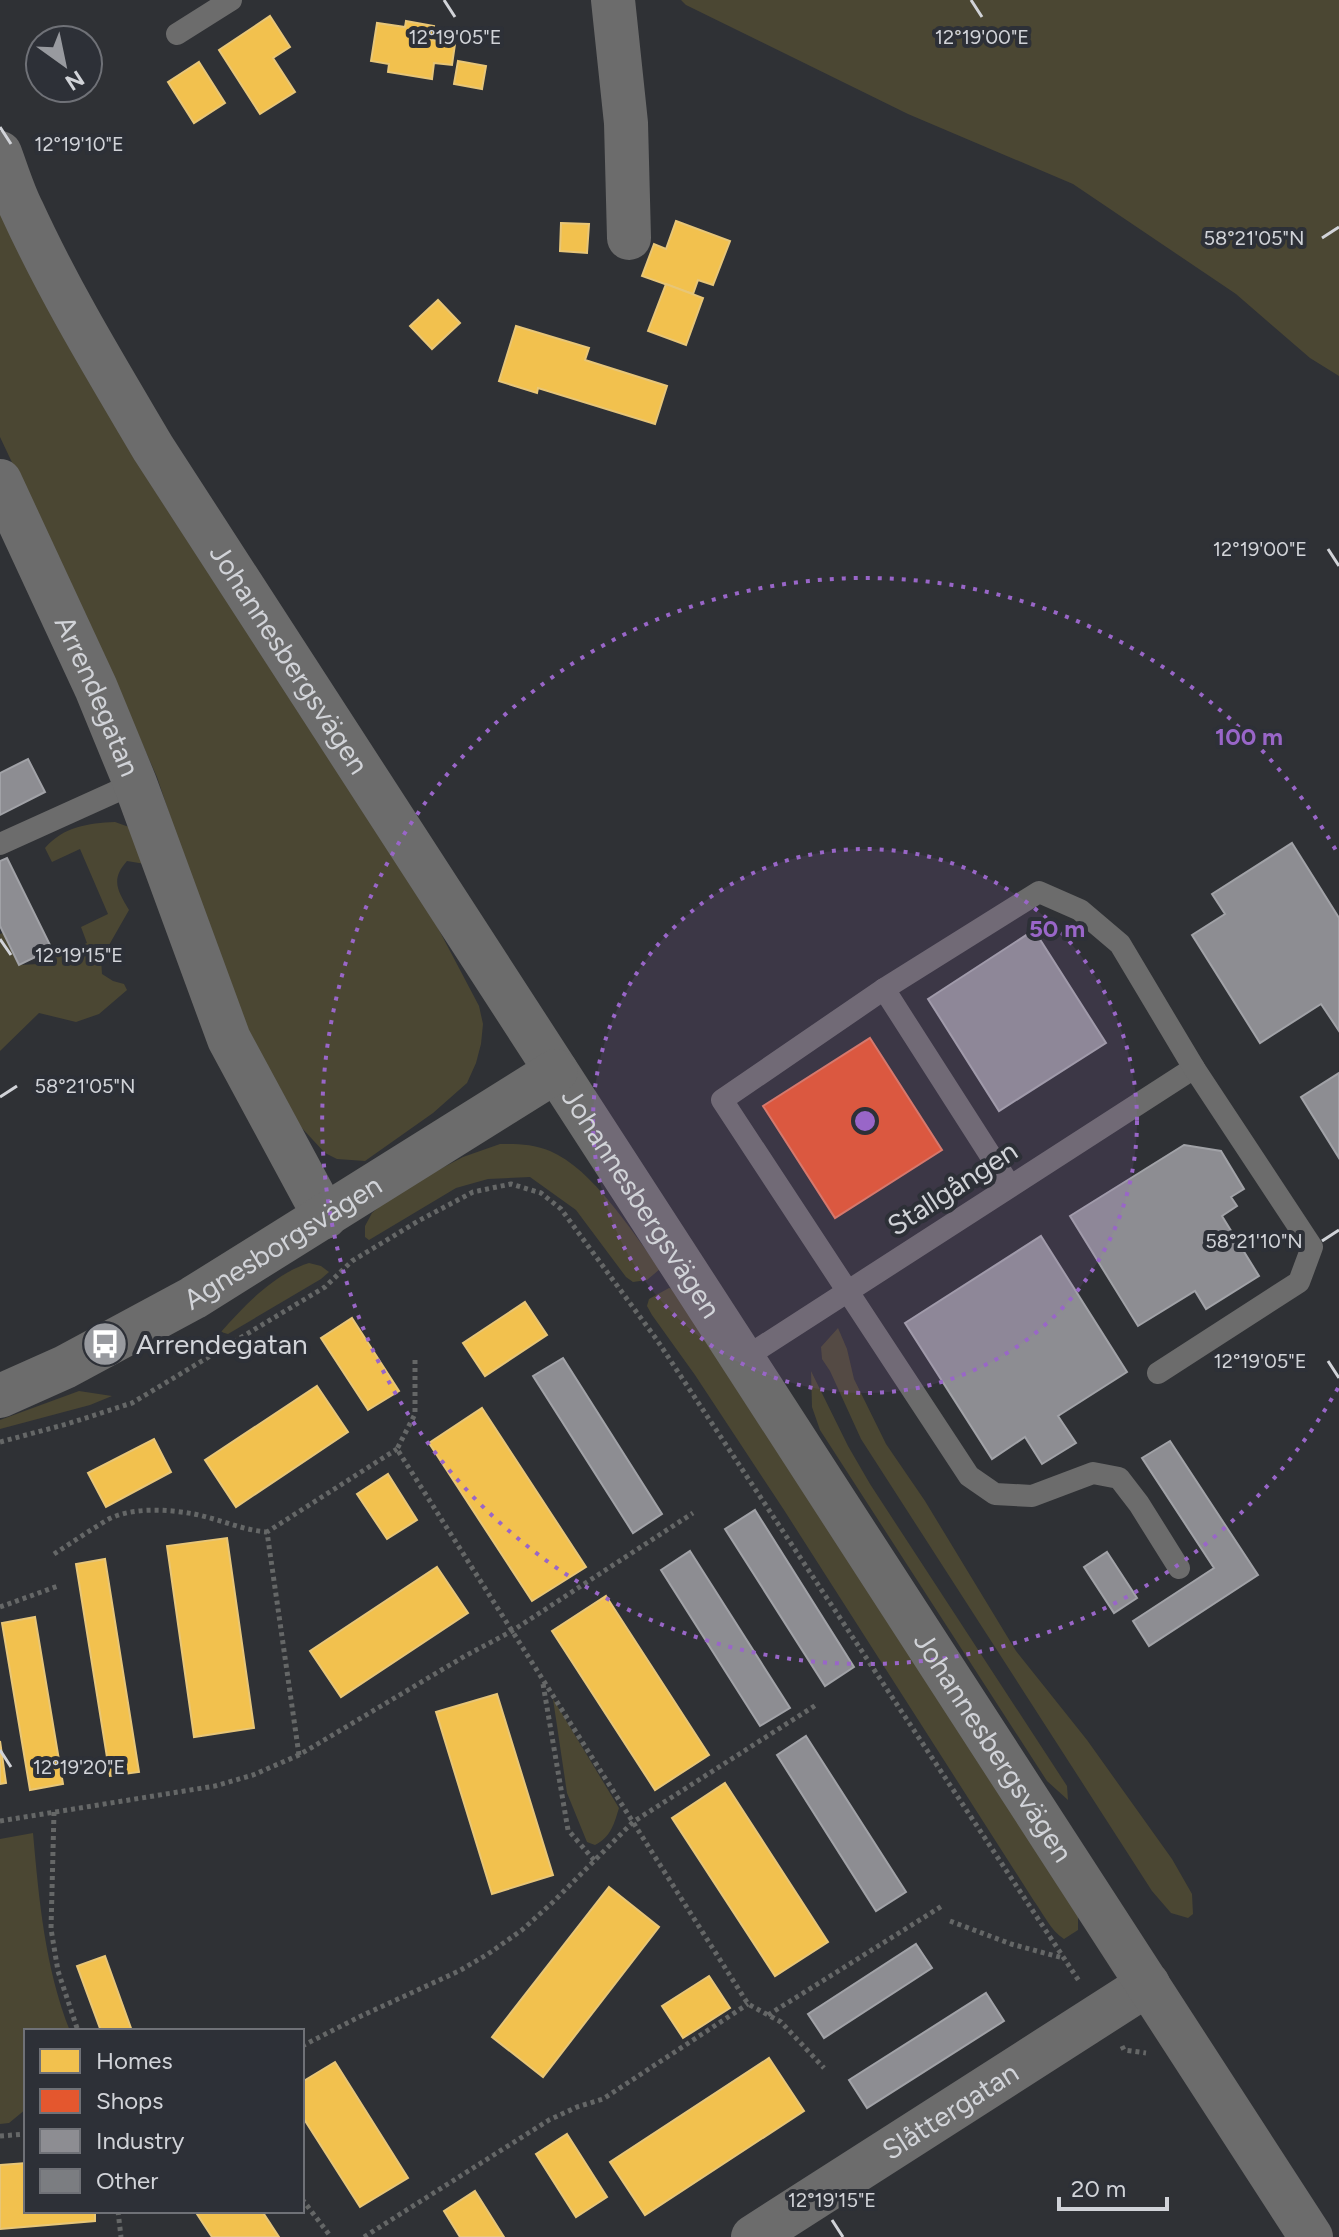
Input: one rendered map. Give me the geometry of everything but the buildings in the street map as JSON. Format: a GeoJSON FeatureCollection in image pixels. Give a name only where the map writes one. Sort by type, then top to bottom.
{"type":"FeatureCollection","features":[{"type":"Feature","properties":{"kind":"street"},"geometry":{"type":"LineString","coordinates":[[613,0],[626,123],[629,238]]}},
{"type":"Feature","properties":{"kind":"street","name":"Johannesbergsvägen"},"geometry":{"type":"LineString","coordinates":[[0,153],[21,208],[55,277],[153,448],[1311,2237]]}},
{"type":"Feature","properties":{"kind":"street","name":"Arrendegatan"},"geometry":{"type":"LineString","coordinates":[[0,481],[96,688],[135,783],[229,1039],[325,1217]]}},
{"type":"Feature","properties":{"kind":"street","name":"Agnesborgsvägen"},"geometry":{"type":"LineString","coordinates":[[0,1396],[65,1367],[193,1298],[556,1071]]}},
{"type":"Feature","properties":{"kind":"street","name":"Slåttergatan"},"geometry":{"type":"LineString","coordinates":[[753,2237],[1148,1984]]}},
{"type":"Feature","properties":{"kind":"lane"},"geometry":{"type":"LineString","coordinates":[[177,34],[231,0]]}},
{"type":"Feature","properties":{"kind":"lane"},"geometry":{"type":"LineString","coordinates":[[0,844],[135,783]]}},
{"type":"Feature","properties":{"kind":"lane"},"geometry":{"type":"LineString","coordinates":[[1158,1373],[1299,1282],[1312,1247],[1194,1068],[1120,944],[1080,910],[1039,892],[884,989],[722,1100],[969,1476],[995,1494],[1032,1496],[1093,1473],[1119,1478],[1179,1568]]}},
{"type":"Feature","properties":{"kind":"lane"},"geometry":{"type":"LineString","coordinates":[[884,989],[1010,1186]]}},
{"type":"Feature","properties":{"kind":"lane","name":"Stallgången"},"geometry":{"type":"LineString","coordinates":[[743,1359],[1194,1068]]}},
{"type":"Feature","properties":{"kind":"path"},"geometry":{"type":"LineString","coordinates":[[0,1442],[132,1403],[325,1287],[352,1261],[473,1192],[511,1184],[541,1193],[561,1209],[657,1340],[1101,2014]]}},
{"type":"Feature","properties":{"kind":"path"},"geometry":{"type":"LineString","coordinates":[[54,1554],[107,1520],[124,1514],[156,1510],[194,1514],[267,1532],[397,1449],[415,1414],[415,1360]]}},
{"type":"Feature","properties":{"kind":"path"},"geometry":{"type":"LineString","coordinates":[[397,1449],[748,2004],[781,2022],[824,2068]]}},
{"type":"Feature","properties":{"kind":"path"},"geometry":{"type":"LineString","coordinates":[[0,1821],[215,1786],[253,1775],[299,1755],[512,1631],[693,1513]]}},
{"type":"Feature","properties":{"kind":"path"},"geometry":{"type":"LineString","coordinates":[[267,1532],[299,1755]]}},
{"type":"Feature","properties":{"kind":"path"},"geometry":{"type":"LineString","coordinates":[[0,1607],[58,1586]]}},
{"type":"Feature","properties":{"kind":"path"},"geometry":{"type":"LineString","coordinates":[[542,1679],[568,1830],[594,1860]]}},
{"type":"Feature","properties":{"kind":"path"},"geometry":{"type":"LineString","coordinates":[[304,2045],[488,1954],[522,1930],[633,1822],[816,1705]]}},
{"type":"Feature","properties":{"kind":"path"},"geometry":{"type":"LineString","coordinates":[[54,1812],[51,1929],[58,1971],[77,2029]]}},
{"type":"Feature","properties":{"kind":"path"},"geometry":{"type":"LineString","coordinates":[[768,2015],[942,1906]]}},
{"type":"Feature","properties":{"kind":"path"},"geometry":{"type":"LineString","coordinates":[[950,1921],[1011,1944],[1065,1959]]}},
{"type":"Feature","properties":{"kind":"path"},"geometry":{"type":"LineString","coordinates":[[364,2237],[549,2120],[603,2099],[748,2004]]}},
{"type":"Feature","properties":{"kind":"path"},"geometry":{"type":"LineString","coordinates":[[0,2136],[24,2134]]}},
{"type":"Feature","properties":{"kind":"path"},"geometry":{"type":"LineString","coordinates":[[304,2202],[331,2237]]}},
{"type":"Feature","properties":{"kind":"path"},"geometry":{"type":"LineString","coordinates":[[118,2213],[121,2237]]}},
{"type":"Feature","properties":{"kind":"shaded area"},"geometry":{"type":"Polygon","coordinates":[[[681,0],[1339,0],[1339,376],[1310,358],[1236,294],[1073,184],[908,114],[681,0]]]}},
{"type":"Feature","properties":{"kind":"shaded area"},"geometry":{"type":"Polygon","coordinates":[[[0,195],[420,894],[479,1006],[483,1024],[481,1044],[467,1083],[433,1113],[365,1161],[337,1159],[325,1153],[300,1126],[263,1068],[202,912],[157,777],[0,437],[0,195]]]}},
{"type":"Feature","properties":{"kind":"shaded area"},"geometry":{"type":"Polygon","coordinates":[[[115,822],[129,827],[145,864],[127,861],[119,874],[119,891],[129,910],[101,959],[102,974],[124,984],[127,990],[99,1014],[76,1022],[39,1013],[0,1051],[0,934],[3,933],[19,965],[39,964],[87,943],[81,927],[108,914],[80,849],[52,862],[45,848],[68,831],[115,822]]]}},
{"type":"Feature","properties":{"kind":"shaded area"},"geometry":{"type":"Polygon","coordinates":[[[500,1144],[538,1147],[566,1160],[611,1203],[660,1269],[647,1280],[633,1282],[576,1210],[530,1177],[488,1179],[456,1188],[369,1240],[365,1237],[365,1226],[372,1213],[386,1201],[463,1157],[500,1144]]]}},
{"type":"Feature","properties":{"kind":"shaded area"},"geometry":{"type":"Polygon","coordinates":[[[309,1263],[329,1272],[228,1334],[221,1332],[272,1283],[309,1263]]]}},
{"type":"Feature","properties":{"kind":"shaded area"},"geometry":{"type":"Polygon","coordinates":[[[669,1288],[674,1289],[1078,1916],[1078,1930],[1064,1939],[1048,1922],[784,1510],[652,1315],[647,1306],[649,1299],[669,1288]]]}},
{"type":"Feature","properties":{"kind":"shaded area"},"geometry":{"type":"Polygon","coordinates":[[[838,1328],[854,1379],[886,1444],[925,1501],[1016,1651],[1087,1740],[1172,1859],[1192,1894],[1193,1914],[1188,1918],[1171,1913],[1152,1891],[861,1439],[822,1359],[821,1347],[838,1328]]]}},
{"type":"Feature","properties":{"kind":"shaded area"},"geometry":{"type":"Polygon","coordinates":[[[811,1371],[870,1484],[1067,1786],[1068,1800],[1047,1781],[820,1430],[812,1407],[811,1371]]]}},
{"type":"Feature","properties":{"kind":"shaded area"},"geometry":{"type":"Polygon","coordinates":[[[79,1391],[112,1396],[90,1405],[0,1429],[0,1420],[79,1391]]]}},
{"type":"Feature","properties":{"kind":"shaded area"},"geometry":{"type":"Polygon","coordinates":[[[553,1699],[619,1808],[608,1834],[595,1845],[587,1842],[567,1793],[553,1699]]]}},
{"type":"Feature","properties":{"kind":"shaded area"},"geometry":{"type":"Polygon","coordinates":[[[33,1833],[49,1958],[69,2029],[24,2029],[24,2111],[9,2123],[0,2124],[0,1839],[33,1833]]]}},
{"type":"Feature","properties":{"kind":"place","name":"Arrendegatan"},"geometry":{"type":"Point","coordinates":[105,1344]}}]}
